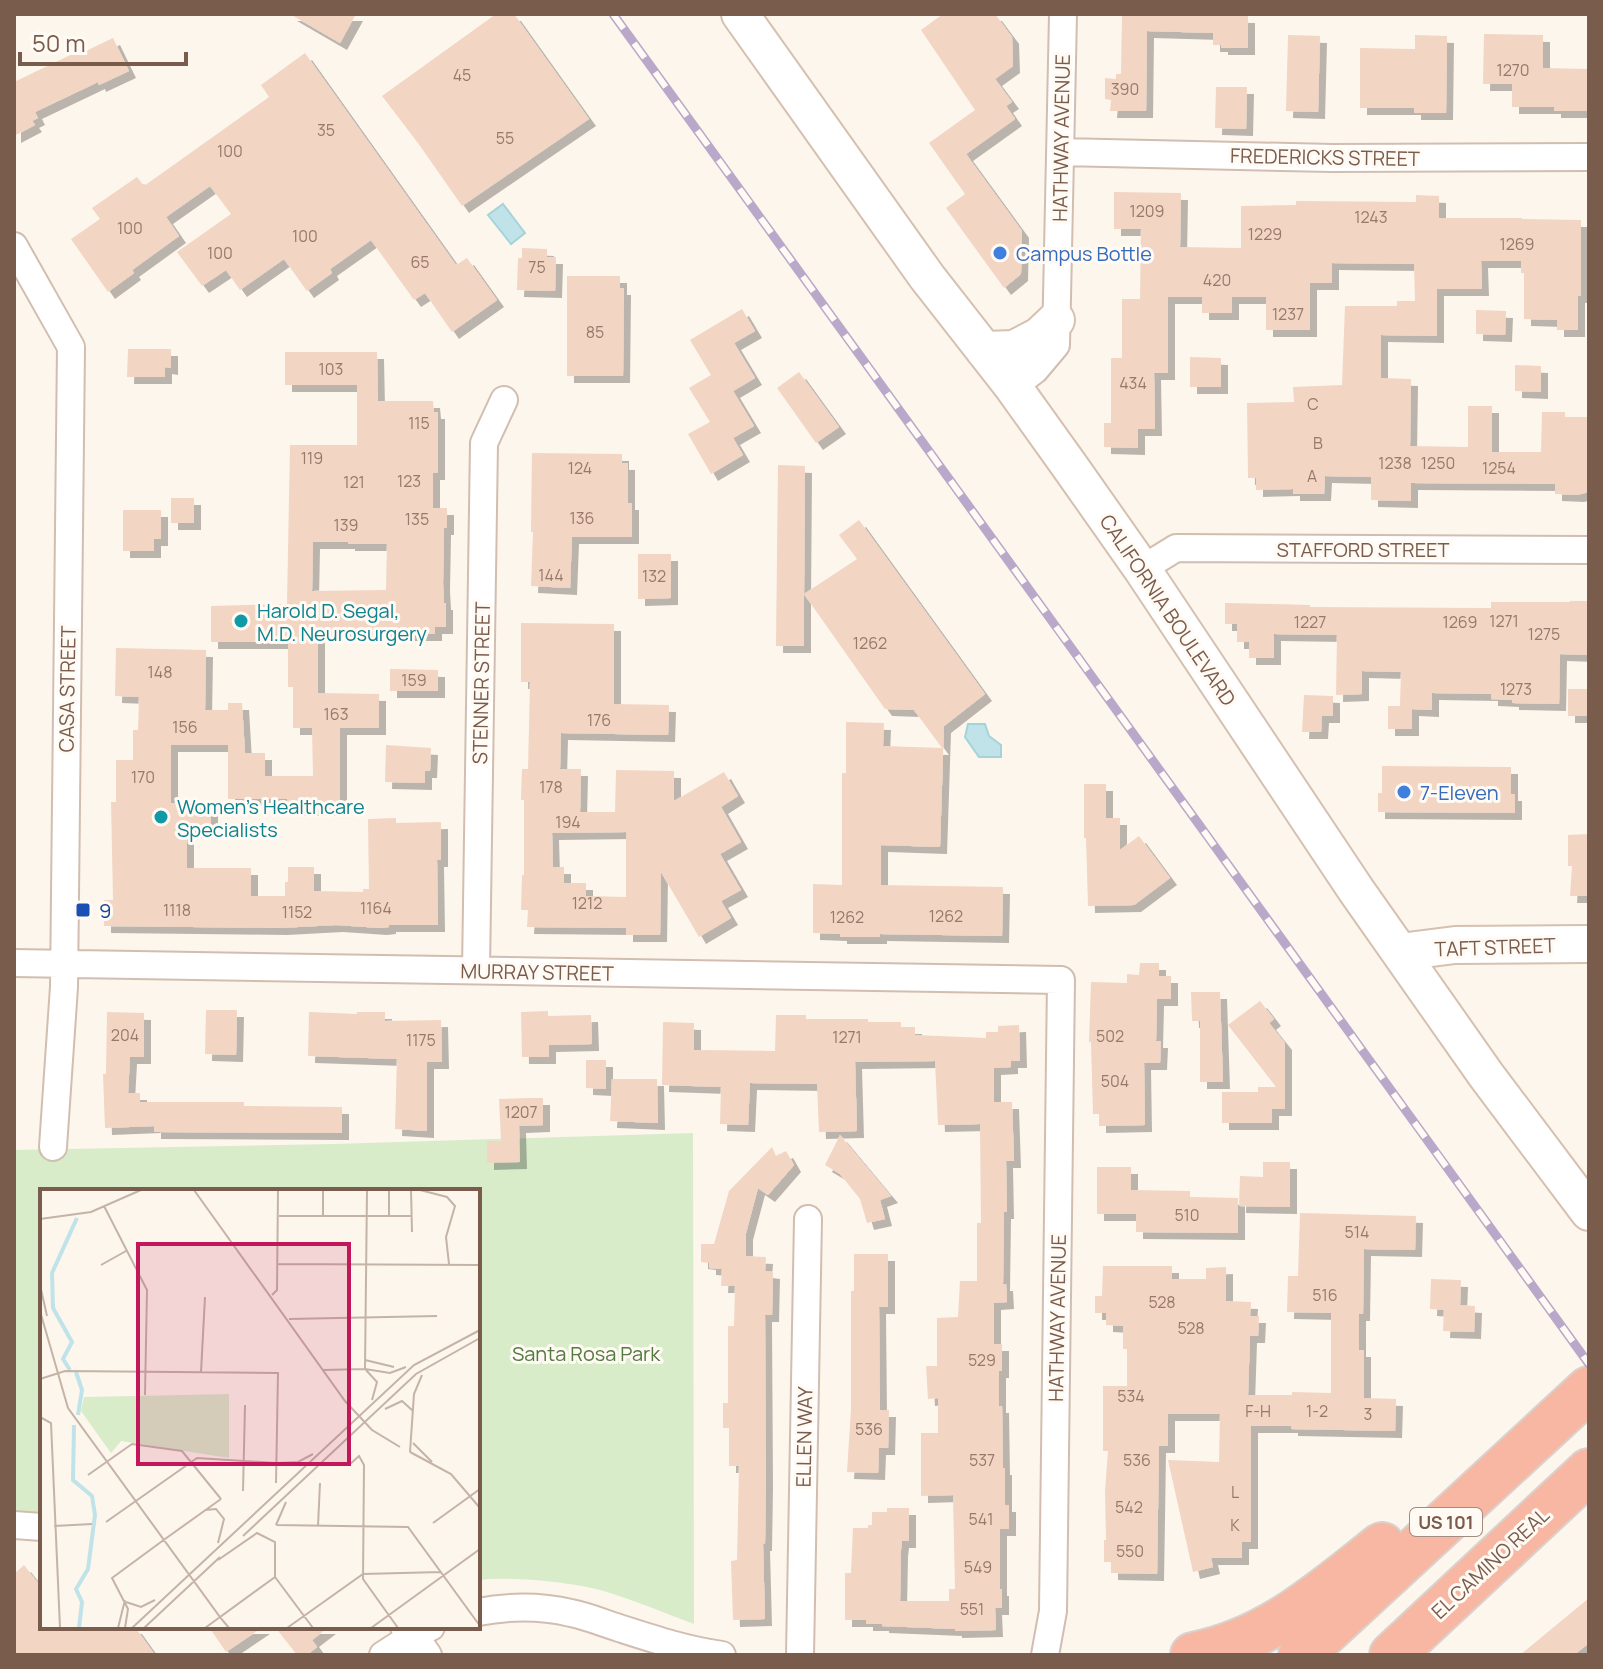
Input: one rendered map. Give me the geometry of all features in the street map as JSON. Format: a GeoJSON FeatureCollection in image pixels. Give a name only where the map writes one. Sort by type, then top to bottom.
{"type":"FeatureCollection","features":[{"type":"Feature","properties":{"kind":"highway","name":"US 101"},"geometry":{"type":"LineString","coordinates":[[1301,1655],[1589,1389]]}},
{"type":"Feature","properties":{"kind":"highway"},"geometry":{"type":"LineString","coordinates":[[1193,1655],[1243,1641],[1283,1620],[1458,1483],[1511,1463]]}},
{"type":"Feature","properties":{"kind":"highway","name":"EL CAMINO REAL"},"geometry":{"type":"LineString","coordinates":[[1392,1655],[1589,1471]]}},
{"type":"Feature","properties":{"kind":"street","name":"CALIFORNIA BOULEVARD"},"geometry":{"type":"LineString","coordinates":[[740,14],[927,277],[1013,387],[1142,569],[1400,952],[1486,1075],[1589,1212]]}},
{"type":"Feature","properties":{"kind":"street","name":"HATHWAY AVENUE"},"geometry":{"type":"LineString","coordinates":[[1013,387],[1035,370],[1056,345],[1063,14]]}},
{"type":"Feature","properties":{"kind":"street","name":"FREDERICKS STREET"},"geometry":{"type":"LineString","coordinates":[[1061,152],[1332,158],[1589,157]]}},
{"type":"Feature","properties":{"kind":"street","name":"CASA STREET"},"geometry":{"type":"LineString","coordinates":[[14,246],[71,347],[64,997],[53,1147]]}},
{"type":"Feature","properties":{"kind":"street"},"geometry":{"type":"LineString","coordinates":[[984,350],[1014,349],[1039,336],[1056,320]]}},
{"type":"Feature","properties":{"kind":"street","name":"STENNER STREET"},"geometry":{"type":"LineString","coordinates":[[476,970],[484,443],[504,400]]}},
{"type":"Feature","properties":{"kind":"street","name":"STAFFORD STREET"},"geometry":{"type":"LineString","coordinates":[[1142,569],[1176,548],[1589,550]]}},
{"type":"Feature","properties":{"kind":"street","name":"TAFT STREET"},"geometry":{"type":"LineString","coordinates":[[1400,952],[1455,945],[1589,944]]}},
{"type":"Feature","properties":{"kind":"street","name":"MURRAY STREET"},"geometry":{"type":"LineString","coordinates":[[14,963],[1061,980]]}},
{"type":"Feature","properties":{"kind":"street","name":"HATHWAY AVENUE"},"geometry":{"type":"LineString","coordinates":[[1045,1655],[1053,1611],[1061,980]]}},
{"type":"Feature","properties":{"kind":"street","name":"ELLEN WAY"},"geometry":{"type":"LineString","coordinates":[[800,1655],[808,1219]]}},
{"type":"Feature","properties":{"kind":"street"},"geometry":{"type":"LineString","coordinates":[[14,1525],[40,1527]]}},
{"type":"Feature","properties":{"kind":"street"},"geometry":{"type":"LineString","coordinates":[[480,1612],[530,1608],[573,1613],[700,1652],[722,1655]]}},
{"type":"Feature","properties":{"kind":"street"},"geometry":{"type":"LineString","coordinates":[[383,1655],[419,1636]]}},
{"type":"Feature","properties":{"kind":"green space","name":"Santa Rosa Park"},"geometry":{"type":"Polygon","coordinates":[[[693,1133],[694,1624],[593,1588],[525,1579],[480,1580],[480,1189],[40,1189],[40,1519],[14,1515],[14,1150],[693,1133]]]}},
{"type":"Feature","properties":{"kind":"water"},"geometry":{"type":"Polygon","coordinates":[[[503,204],[525,233],[511,244],[488,215],[503,204]]]}},
{"type":"Feature","properties":{"kind":"water"},"geometry":{"type":"Polygon","coordinates":[[[968,724],[985,724],[989,736],[1001,745],[1001,757],[979,757],[965,737],[968,724]]]}},
{"type":"Feature","properties":{"kind":"building"},"geometry":{"type":"Polygon","coordinates":[[[290,14],[356,14],[340,43],[290,14]]]}},
{"type":"Feature","properties":{"kind":"building"},"geometry":{"type":"Polygon","coordinates":[[[496,14],[514,14],[589,119],[462,206],[382,96],[496,14]]]}},
{"type":"Feature","properties":{"kind":"building"},"geometry":{"type":"Polygon","coordinates":[[[943,14],[995,14],[1012,37],[1013,66],[995,79],[1012,102],[1006,106],[1015,119],[966,154],[1022,231],[1021,274],[1004,288],[946,208],[965,194],[929,143],[975,110],[921,30],[943,14]]]}},
{"type":"Feature","properties":{"kind":"building"},"geometry":{"type":"Polygon","coordinates":[[[1122,14],[1248,16],[1248,48],[1213,45],[1213,33],[1147,31],[1146,111],[1110,111],[1111,100],[1105,99],[1105,78],[1116,79],[1116,74],[1121,74],[1122,14]]]}},
{"type":"Feature","properties":{"kind":"building"},"geometry":{"type":"Polygon","coordinates":[[[1484,34],[1543,35],[1543,68],[1589,69],[1589,111],[1512,107],[1512,84],[1483,84],[1484,34]]]}},
{"type":"Feature","properties":{"kind":"building"},"geometry":{"type":"Polygon","coordinates":[[[1288,35],[1320,36],[1318,112],[1286,111],[1288,35]]]}},
{"type":"Feature","properties":{"kind":"building"},"geometry":{"type":"Polygon","coordinates":[[[1415,35],[1447,36],[1446,113],[1414,113],[1414,108],[1360,108],[1360,48],[1415,49],[1415,35]]]}},
{"type":"Feature","properties":{"kind":"building"},"geometry":{"type":"Polygon","coordinates":[[[113,38],[129,71],[35,112],[38,118],[32,121],[35,125],[14,136],[14,82],[113,38]]]}},
{"type":"Feature","properties":{"kind":"building"},"geometry":{"type":"Polygon","coordinates":[[[305,53],[456,265],[467,258],[497,300],[452,332],[425,293],[414,300],[371,240],[330,269],[332,273],[307,291],[284,259],[240,290],[226,270],[202,286],[177,252],[231,214],[210,186],[166,217],[179,236],[132,270],[134,273],[108,292],[71,239],[100,219],[92,208],[137,177],[144,186],[269,97],[261,85],[305,53]]]}},
{"type":"Feature","properties":{"kind":"building"},"geometry":{"type":"Polygon","coordinates":[[[1216,87],[1247,87],[1246,129],[1215,128],[1216,87]]]}},
{"type":"Feature","properties":{"kind":"building"},"geometry":{"type":"Polygon","coordinates":[[[1114,192],[1181,193],[1180,247],[1241,248],[1241,206],[1296,205],[1296,201],[1416,202],[1416,195],[1439,196],[1439,218],[1581,220],[1578,330],[1557,330],[1557,320],[1524,319],[1521,261],[1481,261],[1482,289],[1437,289],[1437,336],[1381,335],[1381,378],[1411,379],[1410,446],[1468,447],[1468,406],[1492,406],[1492,452],[1541,452],[1542,412],[1565,412],[1565,417],[1589,417],[1589,492],[1555,494],[1555,484],[1411,483],[1411,501],[1371,500],[1371,477],[1325,476],[1324,494],[1293,494],[1293,489],[1256,490],[1256,478],[1248,478],[1247,403],[1294,402],[1293,387],[1342,385],[1345,306],[1397,306],[1397,301],[1415,301],[1414,264],[1332,263],[1332,283],[1310,283],[1310,330],[1266,330],[1266,297],[1232,297],[1232,313],[1202,313],[1202,297],[1168,297],[1168,373],[1154,373],[1155,429],[1138,429],[1138,448],[1104,447],[1104,423],[1111,423],[1111,358],[1122,358],[1122,299],[1140,299],[1141,229],[1114,229],[1114,192]]]}},
{"type":"Feature","properties":{"kind":"building"},"geometry":{"type":"Polygon","coordinates":[[[522,248],[547,249],[547,257],[556,257],[555,291],[517,290],[518,258],[522,258],[522,248]]]}},
{"type":"Feature","properties":{"kind":"building"},"geometry":{"type":"Polygon","coordinates":[[[567,276],[620,276],[620,288],[624,288],[623,376],[567,376],[567,276]]]}},
{"type":"Feature","properties":{"kind":"building"},"geometry":{"type":"Polygon","coordinates":[[[742,309],[755,331],[734,343],[755,378],[733,391],[754,426],[733,438],[743,455],[711,474],[688,434],[710,422],[689,388],[711,375],[690,340],[742,309]]]}},
{"type":"Feature","properties":{"kind":"building"},"geometry":{"type":"Polygon","coordinates":[[[1476,310],[1506,311],[1505,335],[1476,334],[1476,310]]]}},
{"type":"Feature","properties":{"kind":"building"},"geometry":{"type":"Polygon","coordinates":[[[128,349],[171,349],[171,368],[165,367],[165,377],[127,377],[128,349]]]}},
{"type":"Feature","properties":{"kind":"building"},"geometry":{"type":"Polygon","coordinates":[[[285,352],[377,352],[378,401],[433,401],[434,412],[438,412],[438,473],[433,473],[433,508],[447,508],[443,584],[446,627],[435,627],[435,634],[396,634],[396,630],[318,631],[318,693],[379,694],[379,728],[340,728],[340,809],[287,809],[287,799],[228,799],[228,745],[171,745],[171,803],[211,803],[211,831],[187,831],[187,868],[251,868],[251,896],[285,896],[288,867],[314,867],[314,891],[363,892],[363,889],[369,889],[368,819],[396,818],[396,823],[441,822],[441,860],[437,860],[438,925],[389,925],[380,928],[336,925],[280,928],[104,926],[104,900],[113,900],[111,802],[116,802],[116,760],[133,760],[133,730],[138,730],[139,697],[115,696],[116,648],[206,650],[205,710],[228,710],[228,703],[242,703],[245,753],[265,753],[265,776],[313,776],[312,728],[293,728],[293,687],[288,687],[288,642],[211,642],[211,606],[287,604],[290,445],[357,445],[357,385],[285,385],[285,352]],[[313,542],[312,591],[386,590],[387,544],[313,542]]]}},
{"type":"Feature","properties":{"kind":"building"},"geometry":{"type":"Polygon","coordinates":[[[1190,357],[1221,358],[1221,387],[1190,387],[1190,357]]]}},
{"type":"Feature","properties":{"kind":"building"},"geometry":{"type":"Polygon","coordinates":[[[1515,365],[1541,366],[1541,392],[1515,391],[1515,365]]]}},
{"type":"Feature","properties":{"kind":"building"},"geometry":{"type":"Polygon","coordinates":[[[799,372],[839,427],[816,443],[777,388],[799,372]]]}},
{"type":"Feature","properties":{"kind":"building"},"geometry":{"type":"Polygon","coordinates":[[[532,453],[622,454],[622,463],[628,463],[632,537],[572,537],[570,588],[531,586],[532,453]]]}},
{"type":"Feature","properties":{"kind":"building"},"geometry":{"type":"Polygon","coordinates":[[[778,465],[805,466],[804,646],[776,646],[778,465]]]}},
{"type":"Feature","properties":{"kind":"building"},"geometry":{"type":"Polygon","coordinates":[[[171,498],[194,498],[194,523],[171,523],[171,498]]]}},
{"type":"Feature","properties":{"kind":"building"},"geometry":{"type":"Polygon","coordinates":[[[123,510],[161,510],[161,539],[154,539],[154,551],[123,551],[123,510]]]}},
{"type":"Feature","properties":{"kind":"building"},"geometry":{"type":"Polygon","coordinates":[[[859,520],[985,694],[944,726],[940,847],[881,845],[881,885],[1003,887],[1002,936],[880,934],[880,937],[840,937],[840,934],[813,933],[813,884],[842,885],[842,773],[846,773],[846,722],[884,723],[883,746],[942,748],[914,710],[885,709],[804,594],[857,559],[839,535],[859,520]]]}},
{"type":"Feature","properties":{"kind":"building"},"geometry":{"type":"Polygon","coordinates":[[[638,554],[671,554],[671,598],[638,599],[638,554]]]}},
{"type":"Feature","properties":{"kind":"building"},"geometry":{"type":"Polygon","coordinates":[[[1589,601],[1589,655],[1560,654],[1559,704],[1512,703],[1512,700],[1491,699],[1491,694],[1432,693],[1432,710],[1412,709],[1412,729],[1388,729],[1388,706],[1400,706],[1401,672],[1362,671],[1362,694],[1336,695],[1337,635],[1274,634],[1274,658],[1249,658],[1249,642],[1237,642],[1237,624],[1225,624],[1225,603],[1310,607],[1491,608],[1491,602],[1589,601]]]}},
{"type":"Feature","properties":{"kind":"building"},"geometry":{"type":"Polygon","coordinates":[[[521,623],[614,624],[614,704],[669,705],[668,735],[561,733],[560,769],[581,769],[580,812],[615,812],[616,770],[674,771],[674,801],[724,772],[738,796],[721,807],[741,842],[720,854],[741,890],[721,901],[731,918],[699,937],[661,872],[660,935],[626,935],[626,928],[527,927],[528,910],[521,910],[524,800],[521,800],[522,769],[528,769],[530,682],[521,682],[521,623]],[[626,832],[552,833],[553,867],[564,867],[564,883],[586,883],[586,896],[626,897],[626,832]]]}},
{"type":"Feature","properties":{"kind":"building"},"geometry":{"type":"Polygon","coordinates":[[[390,669],[438,670],[438,691],[390,691],[390,669]]]}},
{"type":"Feature","properties":{"kind":"building"},"geometry":{"type":"Polygon","coordinates":[[[1568,689],[1589,689],[1588,716],[1568,716],[1568,689]]]}},
{"type":"Feature","properties":{"kind":"building"},"geometry":{"type":"Polygon","coordinates":[[[1304,695],[1333,696],[1333,716],[1322,716],[1321,732],[1302,732],[1304,695]]]}},
{"type":"Feature","properties":{"kind":"building"},"geometry":{"type":"Polygon","coordinates":[[[386,745],[431,748],[430,771],[425,771],[425,783],[385,782],[386,745]]]}},
{"type":"Feature","properties":{"kind":"building"},"geometry":{"type":"Polygon","coordinates":[[[1382,766],[1511,767],[1515,813],[1378,812],[1382,766]]]}},
{"type":"Feature","properties":{"kind":"building"},"geometry":{"type":"Polygon","coordinates":[[[1084,784],[1106,784],[1106,818],[1120,818],[1120,850],[1139,836],[1170,878],[1134,905],[1088,906],[1084,784]]]}},
{"type":"Feature","properties":{"kind":"building"},"geometry":{"type":"Polygon","coordinates":[[[1589,834],[1589,896],[1570,896],[1572,866],[1568,866],[1568,835],[1589,834]]]}},
{"type":"Feature","properties":{"kind":"building"},"geometry":{"type":"Polygon","coordinates":[[[1140,963],[1159,963],[1159,976],[1171,976],[1171,999],[1157,999],[1156,1041],[1161,1041],[1160,1063],[1144,1063],[1145,1125],[1099,1126],[1099,1114],[1093,1114],[1089,1042],[1091,982],[1127,983],[1127,974],[1139,975],[1140,963]]]}},
{"type":"Feature","properties":{"kind":"building"},"geometry":{"type":"Polygon","coordinates":[[[1191,992],[1220,992],[1223,1082],[1200,1082],[1200,1021],[1192,1021],[1191,992]]]}},
{"type":"Feature","properties":{"kind":"building"},"geometry":{"type":"Polygon","coordinates":[[[1260,1001],[1274,1019],[1269,1023],[1285,1043],[1285,1109],[1272,1109],[1272,1123],[1222,1123],[1222,1092],[1258,1092],[1258,1087],[1276,1087],[1228,1025],[1260,1001]]]}},
{"type":"Feature","properties":{"kind":"building"},"geometry":{"type":"Polygon","coordinates":[[[206,1010],[237,1010],[236,1055],[205,1054],[206,1010]]]}},
{"type":"Feature","properties":{"kind":"building"},"geometry":{"type":"Polygon","coordinates":[[[548,1011],[548,1016],[591,1015],[592,1044],[549,1045],[549,1057],[522,1057],[521,1012],[548,1011]]]}},
{"type":"Feature","properties":{"kind":"building"},"geometry":{"type":"Polygon","coordinates":[[[107,1012],[144,1013],[144,1057],[130,1057],[128,1093],[140,1093],[140,1102],[244,1102],[244,1106],[342,1107],[342,1133],[154,1132],[154,1126],[105,1128],[103,1074],[106,1074],[107,1012]]]}},
{"type":"Feature","properties":{"kind":"building"},"geometry":{"type":"Polygon","coordinates":[[[309,1012],[385,1012],[385,1021],[441,1020],[442,1062],[427,1062],[427,1131],[395,1129],[397,1059],[308,1056],[309,1012]]]}},
{"type":"Feature","properties":{"kind":"building"},"geometry":{"type":"Polygon","coordinates":[[[776,1015],[901,1022],[901,1027],[915,1027],[915,1035],[986,1038],[986,1032],[998,1032],[998,1026],[1019,1025],[1020,1061],[1011,1061],[1011,1067],[994,1068],[994,1102],[1012,1102],[1014,1161],[1006,1161],[1003,1284],[1006,1284],[1007,1302],[994,1303],[994,1344],[1002,1344],[999,1406],[1002,1406],[1005,1505],[1009,1505],[1009,1529],[1000,1529],[1002,1608],[995,1608],[996,1630],[955,1631],[845,1620],[845,1573],[851,1573],[853,1528],[872,1525],[872,1512],[909,1508],[909,1541],[902,1541],[901,1550],[900,1601],[949,1601],[949,1589],[955,1589],[953,1495],[921,1496],[921,1433],[938,1433],[938,1398],[928,1399],[926,1366],[937,1366],[937,1318],[958,1317],[960,1281],[977,1281],[977,1223],[981,1223],[980,1124],[938,1125],[935,1061],[855,1062],[857,1131],[819,1132],[817,1084],[750,1083],[748,1125],[720,1124],[721,1087],[662,1085],[663,1022],[694,1023],[694,1050],[775,1051],[776,1015]]]}},
{"type":"Feature","properties":{"kind":"building"},"geometry":{"type":"Polygon","coordinates":[[[586,1060],[606,1060],[606,1089],[586,1088],[586,1060]]]}},
{"type":"Feature","properties":{"kind":"building"},"geometry":{"type":"Polygon","coordinates":[[[612,1079],[657,1079],[658,1123],[610,1121],[612,1079]]]}},
{"type":"Feature","properties":{"kind":"building"},"geometry":{"type":"Polygon","coordinates":[[[543,1098],[543,1125],[519,1126],[520,1162],[487,1163],[487,1141],[501,1141],[499,1099],[543,1098]]]}},
{"type":"Feature","properties":{"kind":"building"},"geometry":{"type":"Polygon","coordinates":[[[840,1135],[891,1196],[880,1200],[885,1219],[867,1223],[860,1199],[840,1174],[825,1165],[840,1135]]]}},
{"type":"Feature","properties":{"kind":"building"},"geometry":{"type":"Polygon","coordinates":[[[772,1147],[776,1156],[786,1151],[794,1165],[768,1195],[758,1188],[746,1233],[746,1256],[766,1257],[765,1271],[773,1272],[772,1315],[765,1315],[765,1619],[733,1620],[731,1561],[737,1560],[739,1466],[729,1466],[729,1428],[723,1428],[723,1403],[728,1403],[728,1326],[734,1326],[735,1286],[721,1286],[722,1269],[709,1268],[709,1263],[701,1262],[701,1244],[714,1244],[729,1191],[772,1147]]]}},
{"type":"Feature","properties":{"kind":"building"},"geometry":{"type":"Polygon","coordinates":[[[1263,1162],[1290,1162],[1290,1207],[1239,1206],[1240,1176],[1263,1177],[1263,1162]]]}},
{"type":"Feature","properties":{"kind":"building"},"geometry":{"type":"Polygon","coordinates":[[[1097,1167],[1131,1167],[1131,1190],[1190,1191],[1190,1197],[1238,1198],[1238,1233],[1136,1232],[1136,1214],[1097,1214],[1097,1167]]]}},
{"type":"Feature","properties":{"kind":"building"},"geometry":{"type":"Polygon","coordinates":[[[1300,1213],[1416,1216],[1415,1250],[1364,1249],[1359,1350],[1364,1350],[1364,1398],[1396,1399],[1395,1431],[1251,1426],[1251,1542],[1242,1542],[1242,1558],[1211,1558],[1213,1567],[1193,1572],[1168,1460],[1219,1462],[1220,1414],[1168,1414],[1168,1446],[1159,1446],[1157,1574],[1111,1573],[1111,1562],[1104,1562],[1108,1451],[1103,1451],[1103,1386],[1127,1386],[1127,1349],[1123,1349],[1123,1326],[1106,1325],[1106,1313],[1095,1313],[1095,1296],[1102,1296],[1103,1266],[1172,1266],[1172,1279],[1206,1279],[1206,1268],[1226,1267],[1226,1301],[1251,1302],[1250,1316],[1259,1316],[1258,1336],[1250,1336],[1248,1395],[1331,1393],[1331,1313],[1287,1312],[1288,1276],[1298,1276],[1300,1213]]]}},
{"type":"Feature","properties":{"kind":"building"},"geometry":{"type":"Polygon","coordinates":[[[854,1254],[888,1254],[888,1307],[879,1307],[880,1410],[889,1410],[888,1448],[879,1448],[878,1473],[847,1472],[854,1254]]]}},
{"type":"Feature","properties":{"kind":"building"},"geometry":{"type":"Polygon","coordinates":[[[1431,1279],[1461,1280],[1460,1305],[1475,1306],[1474,1332],[1443,1331],[1444,1310],[1430,1309],[1431,1279]]]}},
{"type":"Feature","properties":{"kind":"building"},"geometry":{"type":"Polygon","coordinates":[[[24,1565],[40,1585],[40,1629],[136,1629],[155,1655],[14,1655],[14,1574],[24,1565]]]}},
{"type":"Feature","properties":{"kind":"building"},"geometry":{"type":"Polygon","coordinates":[[[1589,1598],[1589,1643],[1574,1655],[1520,1655],[1589,1598]]]}},
{"type":"Feature","properties":{"kind":"building"},"geometry":{"type":"Polygon","coordinates":[[[210,1629],[260,1629],[226,1652],[210,1629]]]}},
{"type":"Feature","properties":{"kind":"building"},"geometry":{"type":"Polygon","coordinates":[[[277,1629],[326,1629],[312,1640],[317,1647],[307,1655],[297,1655],[277,1629]]]}},
{"type":"Feature","properties":{"kind":"railway"},"geometry":{"type":"LineString","coordinates":[[613,14],[1589,1364]]}},
{"type":"Feature","properties":{"kind":"place","name":"Campus Bottle"},"geometry":{"type":"Point","coordinates":[1000,253]}},
{"type":"Feature","properties":{"kind":"place","name":"Harold D. Segal, M.D. Neurosurgery"},"geometry":{"type":"Point","coordinates":[241,621]}},
{"type":"Feature","properties":{"kind":"place","name":"7-Eleven"},"geometry":{"type":"Point","coordinates":[1404,792]}},
{"type":"Feature","properties":{"kind":"place","name":"Women's Healthcare Specialists"},"geometry":{"type":"Point","coordinates":[161,817]}},
{"type":"Feature","properties":{"kind":"place","name":"9"},"geometry":{"type":"Point","coordinates":[83,910]}}]}
